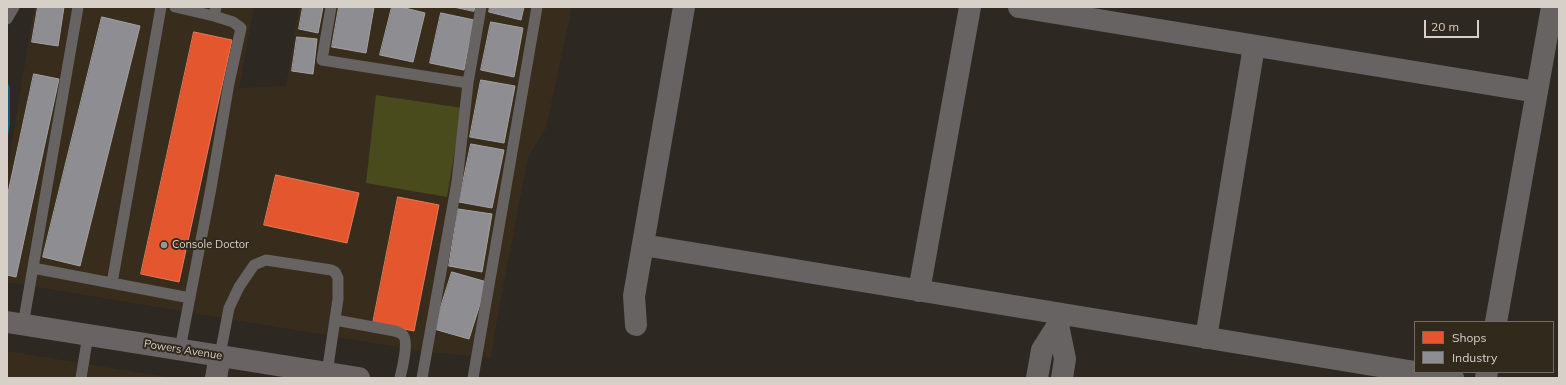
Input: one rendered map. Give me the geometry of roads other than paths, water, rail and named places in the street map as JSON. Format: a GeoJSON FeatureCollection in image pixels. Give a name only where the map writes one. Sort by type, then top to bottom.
{"type":"FeatureCollection","features":[{"type":"Feature","properties":{"kind":"street"},"geometry":{"type":"LineString","coordinates":[[636,325],[634,296],[684,7]]}},
{"type":"Feature","properties":{"kind":"street"},"geometry":{"type":"LineString","coordinates":[[919,290],[970,7]]}},
{"type":"Feature","properties":{"kind":"street"},"geometry":{"type":"LineString","coordinates":[[1019,7],[1537,92]]}},
{"type":"Feature","properties":{"kind":"street"},"geometry":{"type":"LineString","coordinates":[[1496,321],[1552,7]]}},
{"type":"Feature","properties":{"kind":"street"},"geometry":{"type":"LineString","coordinates":[[1206,338],[1254,46]]}},
{"type":"Feature","properties":{"kind":"street"},"geometry":{"type":"LineString","coordinates":[[643,245],[919,290],[1060,320],[1206,338],[1414,372]]}},
{"type":"Feature","properties":{"kind":"street"},"geometry":{"type":"LineString","coordinates":[[1037,378],[1042,350],[1060,320]]}},
{"type":"Feature","properties":{"kind":"street"},"geometry":{"type":"LineString","coordinates":[[1060,320],[1065,359],[1062,378]]}},
{"type":"Feature","properties":{"kind":"street","name":"Powers Avenue"},"geometry":{"type":"LineString","coordinates":[[15,323],[359,378]]}},
{"type":"Feature","properties":{"kind":"street"},"geometry":{"type":"LineString","coordinates":[[216,378],[220,355]]}},
{"type":"Feature","properties":{"kind":"street"},"geometry":{"type":"LineString","coordinates":[[1421,373],[1453,378]]}},
{"type":"Feature","properties":{"kind":"lane"},"geometry":{"type":"LineString","coordinates":[[7,19],[14,7]]}},
{"type":"Feature","properties":{"kind":"lane"},"geometry":{"type":"LineString","coordinates":[[15,323],[33,268],[78,7]]}},
{"type":"Feature","properties":{"kind":"lane"},"geometry":{"type":"LineString","coordinates":[[112,283],[161,7]]}},
{"type":"Feature","properties":{"kind":"lane"},"geometry":{"type":"LineString","coordinates":[[175,7],[215,11],[241,28],[229,83],[180,349]]}},
{"type":"Feature","properties":{"kind":"lane"},"geometry":{"type":"LineString","coordinates":[[331,7],[322,60],[468,83]]}},
{"type":"Feature","properties":{"kind":"lane"},"geometry":{"type":"LineString","coordinates":[[422,378],[457,182],[468,83],[481,7]]}},
{"type":"Feature","properties":{"kind":"lane"},"geometry":{"type":"LineString","coordinates":[[473,378],[536,7]]}},
{"type":"Feature","properties":{"kind":"lane"},"geometry":{"type":"LineString","coordinates":[[220,355],[229,308],[239,287],[254,265],[266,260],[331,270],[335,272],[338,278],[338,299],[327,373]]}},
{"type":"Feature","properties":{"kind":"lane"},"geometry":{"type":"LineString","coordinates":[[33,268],[190,298]]}},
{"type":"Feature","properties":{"kind":"lane"},"geometry":{"type":"LineString","coordinates":[[335,320],[394,331],[403,335],[406,340],[400,378]]}},
{"type":"Feature","properties":{"kind":"lane"},"geometry":{"type":"LineString","coordinates":[[81,378],[88,335]]}},
{"type":"Feature","properties":{"kind":"water"},"geometry":{"type":"Polygon","coordinates":[[[7,82],[10,87],[10,125],[7,141],[7,82]]]}},
{"type":"Feature","properties":{"kind":"place","name":"Console Doctor"},"geometry":{"type":"Point","coordinates":[164,245]}}]}
